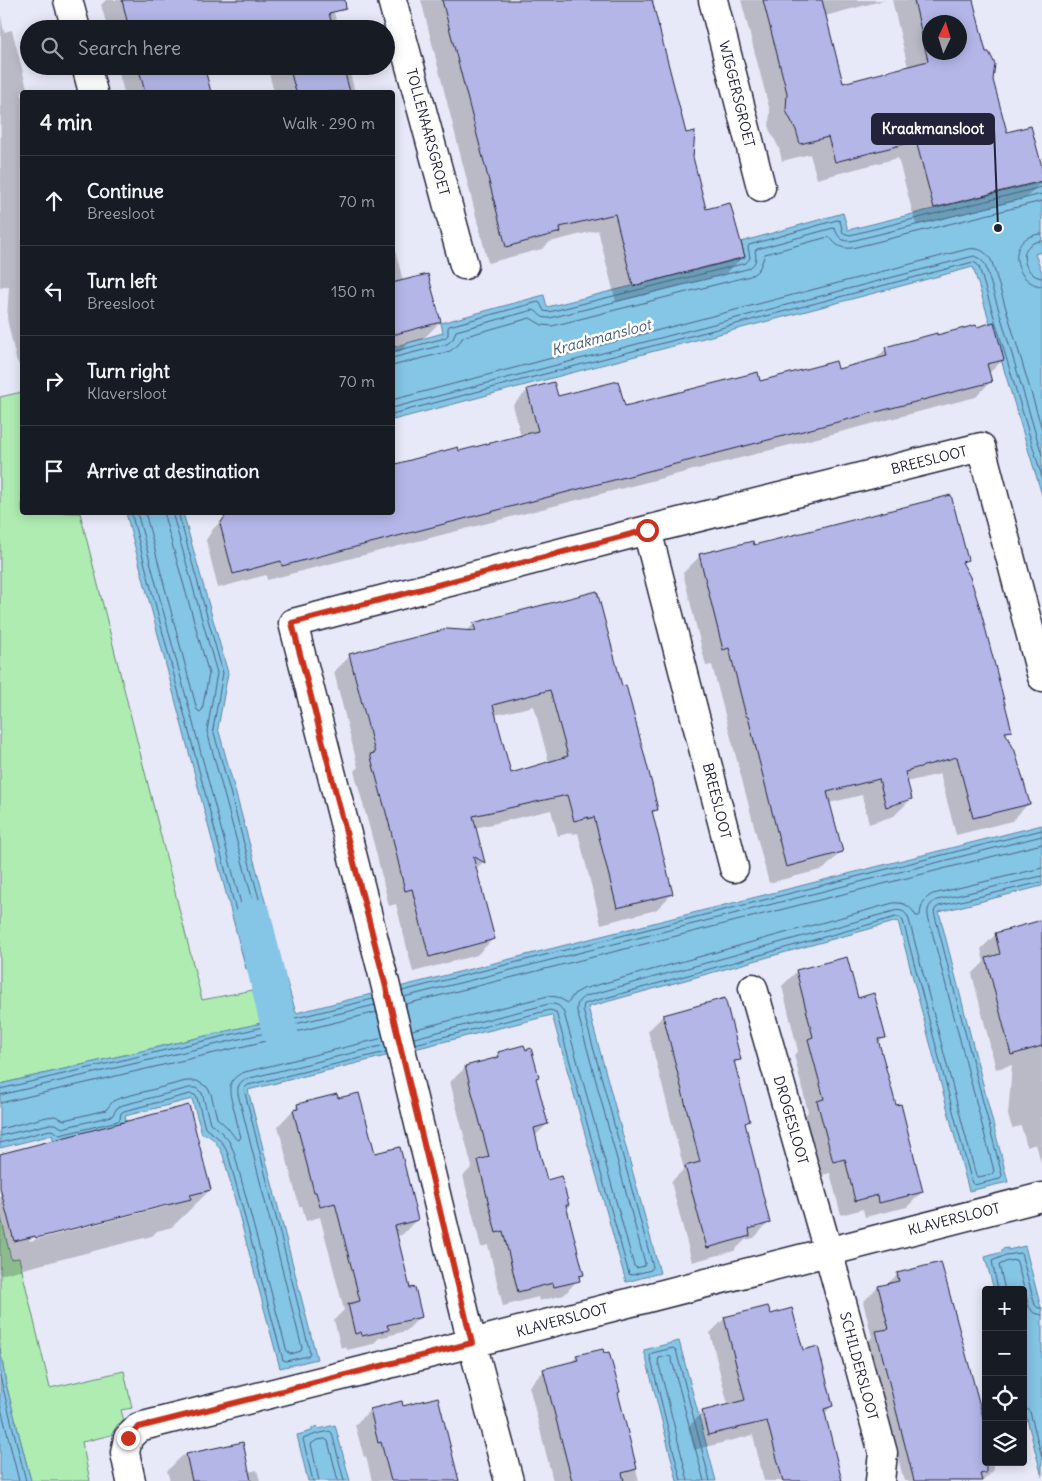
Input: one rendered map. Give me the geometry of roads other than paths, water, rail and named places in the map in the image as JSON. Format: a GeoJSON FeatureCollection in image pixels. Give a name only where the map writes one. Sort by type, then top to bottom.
{"type":"FeatureCollection","features":[{"type":"Feature","properties":{"kind":"street"},"geometry":{"type":"LineString","coordinates":[[68,0],[74,20]]}},
{"type":"Feature","properties":{"kind":"street","name":"TOLLENAARSGROET"},"geometry":{"type":"LineString","coordinates":[[392,0],[464,265]]}},
{"type":"Feature","properties":{"kind":"street","name":"WIGGERSGROET"},"geometry":{"type":"LineString","coordinates":[[713,0],[761,187]]}},
{"type":"Feature","properties":{"kind":"street"},"geometry":{"type":"LineString","coordinates":[[88,75],[92,90]]}},
{"type":"Feature","properties":{"kind":"street","name":"BREESLOOT"},"geometry":{"type":"LineString","coordinates":[[509,1481],[472,1343],[384,979],[292,623],[647,530],[981,447],[1042,677]]}},
{"type":"Feature","properties":{"kind":"street","name":"BREESLOOT"},"geometry":{"type":"LineString","coordinates":[[647,530],[734,868]]}},
{"type":"Feature","properties":{"kind":"street","name":"DROGESLOOT"},"geometry":{"type":"LineString","coordinates":[[753,988],[828,1251]]}},
{"type":"Feature","properties":{"kind":"street","name":"KLAVERSLOOT"},"geometry":{"type":"LineString","coordinates":[[131,1481],[126,1453],[128,1438],[139,1427],[1042,1197]]}},
{"type":"Feature","properties":{"kind":"street","name":"SCHILDERSLOOT"},"geometry":{"type":"LineString","coordinates":[[828,1251],[883,1453],[880,1481]]}},
{"type":"Feature","properties":{"kind":"water"},"geometry":{"type":"Polygon","coordinates":[[[1042,182],[1042,252],[1035,254],[1042,272],[1042,495],[973,267],[395,419],[395,346],[443,333],[441,323],[544,295],[547,307],[745,258],[741,242],[843,213],[848,230],[1042,182]]]}},
{"type":"Feature","properties":{"kind":"water"},"geometry":{"type":"Polygon","coordinates":[[[127,515],[184,515],[228,673],[218,728],[281,960],[246,969],[127,515]]]}},
{"type":"Feature","properties":{"kind":"water"},"geometry":{"type":"Polygon","coordinates":[[[1042,825],[1042,886],[939,912],[1008,1182],[969,1191],[898,921],[588,1007],[660,1273],[626,1282],[552,1015],[248,1090],[317,1359],[280,1368],[223,1155],[212,1138],[202,1134],[192,1099],[125,1116],[127,1124],[54,1142],[52,1135],[0,1148],[0,1084],[261,1023],[253,990],[286,979],[296,1013],[1042,825]]]}},
{"type":"Feature","properties":{"kind":"water"},"geometry":{"type":"Polygon","coordinates":[[[1025,1246],[1042,1312],[1042,1477],[1027,1419],[1027,1286],[993,1286],[985,1257],[1002,1252],[1002,1249],[1008,1248],[1008,1250],[1025,1246]]]}},
{"type":"Feature","properties":{"kind":"water"},"geometry":{"type":"Polygon","coordinates":[[[679,1341],[716,1481],[677,1481],[644,1350],[679,1341]]]}},
{"type":"Feature","properties":{"kind":"water"},"geometry":{"type":"Polygon","coordinates":[[[0,1348],[6,1384],[31,1481],[0,1481],[0,1348]]]}},
{"type":"Feature","properties":{"kind":"water"},"geometry":{"type":"Polygon","coordinates":[[[335,1425],[350,1481],[308,1481],[297,1435],[312,1431],[312,1428],[317,1426],[319,1429],[335,1425]]]}},
{"type":"Feature","properties":{"kind":"waterway"},"geometry":{"type":"LineString","coordinates":[[253,916],[280,1032]]}},
{"type":"Feature","properties":{"kind":"place","name":"Kraakmansloot"},"geometry":{"type":"Point","coordinates":[998,228]}}]}
